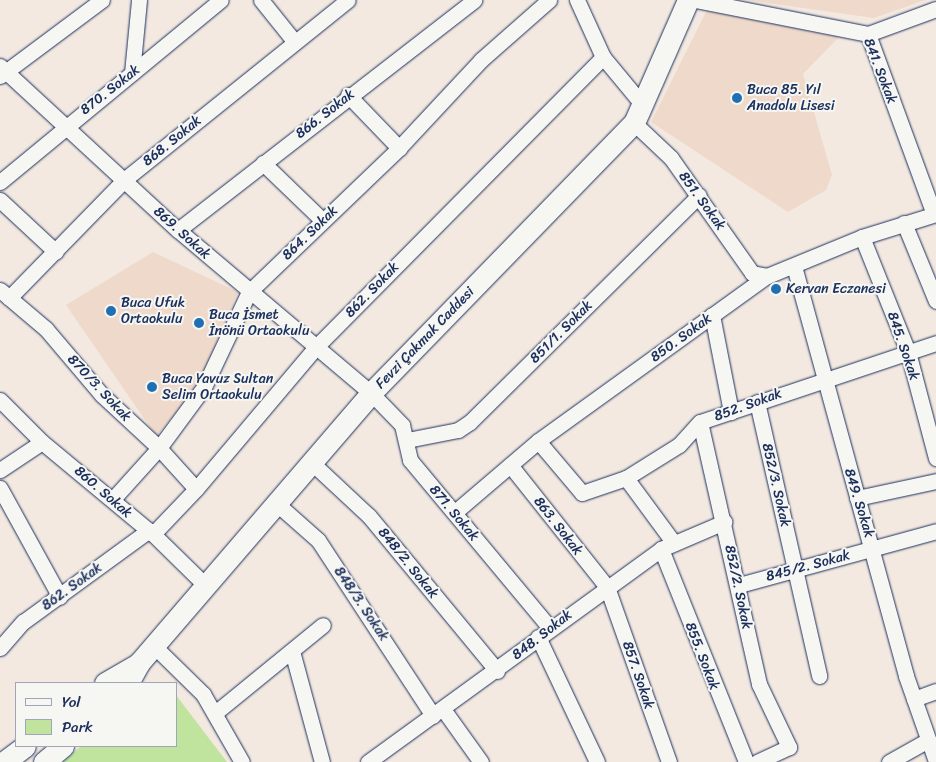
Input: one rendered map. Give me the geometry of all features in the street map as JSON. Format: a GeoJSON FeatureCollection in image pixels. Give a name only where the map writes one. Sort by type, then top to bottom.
{"type":"FeatureCollection","features":[{"type":"Feature","properties":{"kind":"main road","name":"Fevzi Çakmak Caddesi"},"geometry":{"type":"LineString","coordinates":[[129,682],[139,663],[371,393],[634,123],[688,0]]}},
{"type":"Feature","properties":{"kind":"main road","name":"Fevzi Çakmak Caddesi"},"geometry":{"type":"LineString","coordinates":[[107,682],[139,663]]}},
{"type":"Feature","properties":{"kind":"main road"},"geometry":{"type":"LineString","coordinates":[[4,762],[24,747]]}},
{"type":"Feature","properties":{"kind":"main road"},"geometry":{"type":"LineString","coordinates":[[44,762],[62,747]]}},
{"type":"Feature","properties":{"kind":"street"},"geometry":{"type":"LineString","coordinates":[[1,71],[102,0]]}},
{"type":"Feature","properties":{"kind":"street"},"geometry":{"type":"LineString","coordinates":[[132,73],[139,0]]}},
{"type":"Feature","properties":{"kind":"street","name":"870. Sokak"},"geometry":{"type":"LineString","coordinates":[[0,182],[64,127],[221,0]]}},
{"type":"Feature","properties":{"kind":"street"},"geometry":{"type":"LineString","coordinates":[[261,0],[294,41]]}},
{"type":"Feature","properties":{"kind":"street","name":"868. Sokak"},"geometry":{"type":"LineString","coordinates":[[5,294],[56,252],[124,180],[294,41],[348,0]]}},
{"type":"Feature","properties":{"kind":"street","name":"866. Sokak"},"geometry":{"type":"LineString","coordinates":[[178,230],[348,95],[474,0]]}},
{"type":"Feature","properties":{"kind":"street","name":"864. Sokak"},"geometry":{"type":"LineString","coordinates":[[113,500],[159,448],[204,387],[249,292],[399,148],[481,60],[548,0]]}},
{"type":"Feature","properties":{"kind":"street"},"geometry":{"type":"LineString","coordinates":[[577,0],[603,57],[642,104]]}},
{"type":"Feature","properties":{"kind":"street","name":"841. Sokak"},"geometry":{"type":"LineString","coordinates":[[696,0],[868,34],[935,214]]}},
{"type":"Feature","properties":{"kind":"street"},"geometry":{"type":"LineString","coordinates":[[868,34],[936,9]]}},
{"type":"Feature","properties":{"kind":"street","name":"862. Sokak"},"geometry":{"type":"LineString","coordinates":[[0,648],[24,622],[151,532],[196,489],[316,347],[603,57]]}},
{"type":"Feature","properties":{"kind":"street","name":"869. Sokak"},"geometry":{"type":"LineString","coordinates":[[1,71],[249,292],[371,393]]}},
{"type":"Feature","properties":{"kind":"street"},"geometry":{"type":"LineString","coordinates":[[348,95],[399,148]]}},
{"type":"Feature","properties":{"kind":"street","name":"851. Sokak"},"geometry":{"type":"LineString","coordinates":[[634,123],[670,158],[699,195],[752,273],[767,276]]}},
{"type":"Feature","properties":{"kind":"street"},"geometry":{"type":"LineString","coordinates":[[263,163],[322,220]]}},
{"type":"Feature","properties":{"kind":"street","name":"851/1. Sokak"},"geometry":{"type":"LineString","coordinates":[[407,440],[458,430],[470,422],[699,195]]}},
{"type":"Feature","properties":{"kind":"street"},"geometry":{"type":"LineString","coordinates":[[0,200],[56,252]]}},
{"type":"Feature","properties":{"kind":"street","name":"850. Sokak"},"geometry":{"type":"LineString","coordinates":[[455,512],[538,441],[767,276],[862,238],[935,214]]}},
{"type":"Feature","properties":{"kind":"street"},"geometry":{"type":"LineString","coordinates":[[904,223],[936,302]]}},
{"type":"Feature","properties":{"kind":"street","name":"845. Sokak"},"geometry":{"type":"LineString","coordinates":[[862,238],[908,352],[936,458]]}},
{"type":"Feature","properties":{"kind":"street","name":"849. Sokak"},"geometry":{"type":"LineString","coordinates":[[794,266],[914,699],[936,761]]}},
{"type":"Feature","properties":{"kind":"street","name":"870/3. Sokak"},"geometry":{"type":"LineString","coordinates":[[5,294],[46,329],[102,395],[159,448],[196,489]]}},
{"type":"Feature","properties":{"kind":"street"},"geometry":{"type":"LineString","coordinates":[[712,315],[731,412]]}},
{"type":"Feature","properties":{"kind":"street","name":"852. Sokak"},"geometry":{"type":"LineString","coordinates":[[538,441],[582,493],[626,478],[679,445],[700,422],[936,343]]}},
{"type":"Feature","properties":{"kind":"street","name":"871. Sokak"},"geometry":{"type":"LineString","coordinates":[[371,393],[402,425],[407,440],[410,460],[550,628]]}},
{"type":"Feature","properties":{"kind":"street","name":"860. Sokak"},"geometry":{"type":"LineString","coordinates":[[0,400],[42,442],[151,532],[205,586]]}},
{"type":"Feature","properties":{"kind":"street","name":"852/3. Sokak"},"geometry":{"type":"LineString","coordinates":[[757,402],[819,676]]}},
{"type":"Feature","properties":{"kind":"street","name":"852/2. Sokak"},"geometry":{"type":"LineString","coordinates":[[700,422],[739,585],[759,684],[789,747],[757,762]]}},
{"type":"Feature","properties":{"kind":"street"},"geometry":{"type":"LineString","coordinates":[[0,470],[42,442]]}},
{"type":"Feature","properties":{"kind":"street","name":"848/2. Sokak"},"geometry":{"type":"LineString","coordinates":[[311,462],[369,516],[497,671]]}},
{"type":"Feature","properties":{"kind":"street","name":"863. Sokak"},"geometry":{"type":"LineString","coordinates":[[510,465],[607,587]]}},
{"type":"Feature","properties":{"kind":"street","name":"855. Sokak"},"geometry":{"type":"LineString","coordinates":[[626,478],[667,546],[746,762]]}},
{"type":"Feature","properties":{"kind":"street"},"geometry":{"type":"LineString","coordinates":[[857,498],[936,481]]}},
{"type":"Feature","properties":{"kind":"street"},"geometry":{"type":"LineString","coordinates":[[0,488],[60,597]]}},
{"type":"Feature","properties":{"kind":"street","name":"848/3. Sokak"},"geometry":{"type":"LineString","coordinates":[[276,503],[318,540],[438,712],[481,762]]}},
{"type":"Feature","properties":{"kind":"street","name":"848. Sokak"},"geometry":{"type":"LineString","coordinates":[[368,762],[389,756],[438,712],[497,671],[550,628],[667,546],[724,522]]}},
{"type":"Feature","properties":{"kind":"street","name":"845/2. Sokak"},"geometry":{"type":"LineString","coordinates":[[739,585],[936,532]]}},
{"type":"Feature","properties":{"kind":"street","name":"857. Sokak"},"geometry":{"type":"LineString","coordinates":[[607,587],[669,762]]}},
{"type":"Feature","properties":{"kind":"street"},"geometry":{"type":"LineString","coordinates":[[216,713],[323,625]]}},
{"type":"Feature","properties":{"kind":"street"},"geometry":{"type":"LineString","coordinates":[[538,637],[596,762]]}},
{"type":"Feature","properties":{"kind":"street"},"geometry":{"type":"LineString","coordinates":[[154,646],[203,694],[216,713],[242,762]]}},
{"type":"Feature","properties":{"kind":"street"},"geometry":{"type":"LineString","coordinates":[[292,651],[322,762]]}},
{"type":"Feature","properties":{"kind":"street"},"geometry":{"type":"LineString","coordinates":[[914,699],[936,691]]}},
{"type":"Feature","properties":{"kind":"street"},"geometry":{"type":"LineString","coordinates":[[890,762],[928,740]]}},
{"type":"Feature","properties":{"kind":"shaded area"},"geometry":{"type":"Polygon","coordinates":[[[746,0],[925,0],[874,18],[746,0]]]}},
{"type":"Feature","properties":{"kind":"shaded area","name":"Buca 85. Yıl Anadolu Lisesi"},"geometry":{"type":"Polygon","coordinates":[[[707,10],[842,34],[803,74],[832,175],[826,190],[788,212],[651,122],[707,10]]]}},
{"type":"Feature","properties":{"kind":"shaded area"},"geometry":{"type":"Polygon","coordinates":[[[153,252],[238,292],[197,389],[156,436],[66,305],[153,252]]]}},
{"type":"Feature","properties":{"kind":"green space"},"geometry":{"type":"Polygon","coordinates":[[[178,698],[227,762],[63,762],[80,747],[178,747],[178,698]]]}},
{"type":"Feature","properties":{"kind":"place","name":"Buca 85. Yıl Anadolu Lisesi"},"geometry":{"type":"Point","coordinates":[737,98]}},
{"type":"Feature","properties":{"kind":"place","name":"Kervan Eczanesi"},"geometry":{"type":"Point","coordinates":[776,289]}},
{"type":"Feature","properties":{"kind":"place","name":"Buca Ufuk Ortaokulu"},"geometry":{"type":"Point","coordinates":[111,311]}},
{"type":"Feature","properties":{"kind":"place","name":"Buca İsmet İnönü Ortaokulu"},"geometry":{"type":"Point","coordinates":[199,323]}},
{"type":"Feature","properties":{"kind":"place","name":"Buca Yavuz Sultan Selim Ortaokulu"},"geometry":{"type":"Point","coordinates":[152,387]}}]}
